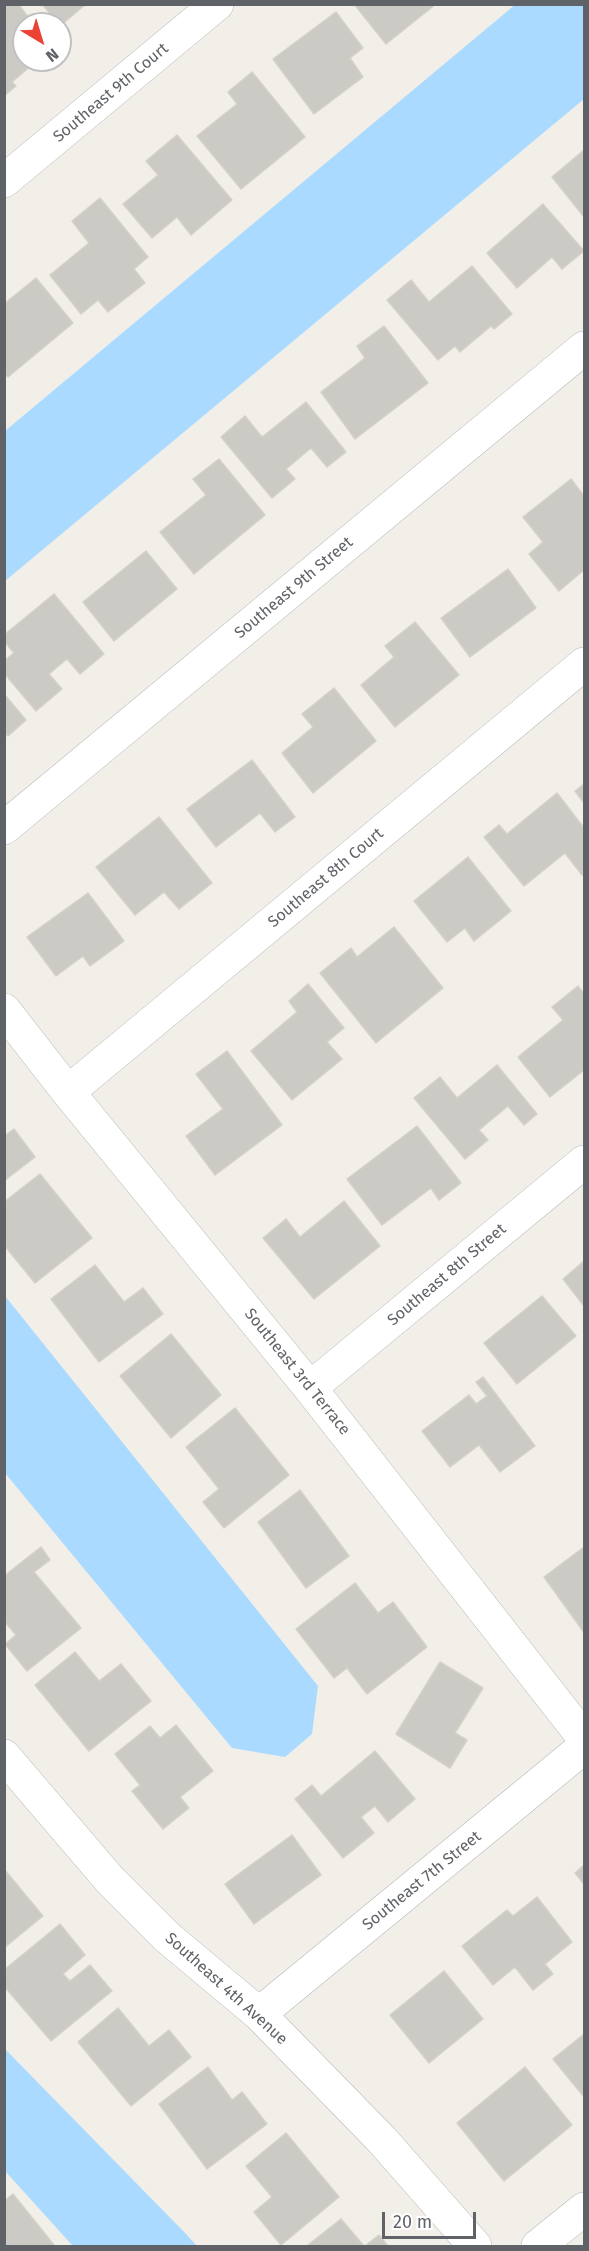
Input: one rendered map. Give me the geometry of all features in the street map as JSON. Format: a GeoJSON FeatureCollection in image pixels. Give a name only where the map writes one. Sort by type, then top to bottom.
{"type":"FeatureCollection","features":[{"type":"Feature","properties":{"kind":"street","name":"Southeast 9th Court"},"geometry":{"type":"LineString","coordinates":[[4,181],[217,4]]}},
{"type":"Feature","properties":{"kind":"street","name":"Southeast 9th Street"},"geometry":{"type":"LineString","coordinates":[[4,828],[585,348]]}},
{"type":"Feature","properties":{"kind":"street","name":"Southeast 8th Court"},"geometry":{"type":"LineString","coordinates":[[68,1092],[585,664]]}},
{"type":"Feature","properties":{"kind":"street","name":"Southeast 3rd Terrace"},"geometry":{"type":"LineString","coordinates":[[4,1010],[68,1092],[310,1388],[585,1738]]}},
{"type":"Feature","properties":{"kind":"street","name":"Southeast 8th Street"},"geometry":{"type":"LineString","coordinates":[[310,1388],[585,1162]]}},
{"type":"Feature","properties":{"kind":"street","name":"Southeast 7th Street"},"geometry":{"type":"LineString","coordinates":[[259,2014],[585,1747]]}},
{"type":"Feature","properties":{"kind":"street","name":"Southeast 4th Avenue"},"geometry":{"type":"LineString","coordinates":[[4,1756],[110,1880],[167,1937],[259,2014],[382,2140],[475,2247]]}},
{"type":"Feature","properties":{"kind":"street"},"geometry":{"type":"LineString","coordinates":[[538,2247],[585,2209]]}},
{"type":"Feature","properties":{"kind":"water"},"geometry":{"type":"Polygon","coordinates":[[[516,4],[584,5],[584,99],[5,581],[5,431],[516,4]]]}},
{"type":"Feature","properties":{"kind":"water"},"geometry":{"type":"Polygon","coordinates":[[[5,1296],[318,1686],[312,1734],[285,1757],[232,1748],[5,1473],[5,1296]]]}},
{"type":"Feature","properties":{"kind":"water"},"geometry":{"type":"Polygon","coordinates":[[[5,2049],[197,2246],[73,2246],[5,2171],[5,2049]]]}},
{"type":"Feature","properties":{"kind":"building"},"geometry":{"type":"Polygon","coordinates":[[[4,4],[18,4],[24,12],[12,12],[12,72],[24,72],[12,82],[16,86],[4,96],[4,4]]]}},
{"type":"Feature","properties":{"kind":"building"},"geometry":{"type":"Polygon","coordinates":[[[42,4],[86,4],[72,16],[72,12],[49,12],[42,4]]]}},
{"type":"Feature","properties":{"kind":"building"},"geometry":{"type":"Polygon","coordinates":[[[354,4],[436,4],[386,44],[354,4]]]}},
{"type":"Feature","properties":{"kind":"building"},"geometry":{"type":"Polygon","coordinates":[[[336,12],[363,48],[350,58],[363,77],[314,114],[273,59],[336,12]]]}},
{"type":"Feature","properties":{"kind":"building"},"geometry":{"type":"Polygon","coordinates":[[[252,72],[305,137],[241,189],[197,136],[237,104],[228,92],[252,72]]]}},
{"type":"Feature","properties":{"kind":"building"},"geometry":{"type":"Polygon","coordinates":[[[177,135],[232,200],[191,235],[177,217],[152,238],[123,204],[158,175],[146,161],[177,135]]]}},
{"type":"Feature","properties":{"kind":"building"},"geometry":{"type":"Polygon","coordinates":[[[584,150],[584,217],[552,177],[584,150]]]}},
{"type":"Feature","properties":{"kind":"building"},"geometry":{"type":"Polygon","coordinates":[[[100,198],[148,257],[134,269],[145,283],[108,312],[98,300],[81,314],[50,275],[89,243],[72,221],[100,198]]]}},
{"type":"Feature","properties":{"kind":"building"},"geometry":{"type":"Polygon","coordinates":[[[543,204],[584,251],[562,269],[552,257],[517,288],[487,253],[543,204]]]}},
{"type":"Feature","properties":{"kind":"building"},"geometry":{"type":"Polygon","coordinates":[[[472,266],[512,314],[494,329],[491,326],[460,352],[455,346],[438,360],[387,300],[411,280],[429,302],[472,266]]]}},
{"type":"Feature","properties":{"kind":"building"},"geometry":{"type":"Polygon","coordinates":[[[36,278],[73,323],[8,377],[4,373],[4,304],[36,278]]]}},
{"type":"Feature","properties":{"kind":"building"},"geometry":{"type":"Polygon","coordinates":[[[384,326],[428,383],[355,439],[321,392],[365,358],[357,346],[384,326]]]}},
{"type":"Feature","properties":{"kind":"building"},"geometry":{"type":"Polygon","coordinates":[[[306,402],[346,452],[327,467],[311,448],[286,469],[295,479],[272,498],[221,437],[245,416],[262,437],[306,402]]]}},
{"type":"Feature","properties":{"kind":"building"},"geometry":{"type":"Polygon","coordinates":[[[219,459],[265,515],[194,574],[160,532],[206,495],[193,479],[219,459]]]}},
{"type":"Feature","properties":{"kind":"building"},"geometry":{"type":"Polygon","coordinates":[[[571,479],[584,496],[584,570],[559,591],[529,554],[543,542],[523,517],[571,479]]]}},
{"type":"Feature","properties":{"kind":"building"},"geometry":{"type":"Polygon","coordinates":[[[146,551],[177,589],[114,641],[83,602],[146,551]]]}},
{"type":"Feature","properties":{"kind":"building"},"geometry":{"type":"Polygon","coordinates":[[[508,569],[536,608],[470,657],[441,618],[508,569]]]}},
{"type":"Feature","properties":{"kind":"building"},"geometry":{"type":"Polygon","coordinates":[[[54,594],[104,654],[80,674],[67,659],[49,674],[62,689],[36,711],[4,673],[4,661],[14,653],[4,641],[4,635],[54,594]]]}},
{"type":"Feature","properties":{"kind":"building"},"geometry":{"type":"Polygon","coordinates":[[[415,622],[459,675],[395,727],[361,685],[394,657],[385,646],[415,622]]]}},
{"type":"Feature","properties":{"kind":"building"},"geometry":{"type":"Polygon","coordinates":[[[334,688],[376,741],[313,793],[282,753],[313,727],[302,714],[334,688]]]}},
{"type":"Feature","properties":{"kind":"building"},"geometry":{"type":"Polygon","coordinates":[[[4,694],[26,720],[8,736],[4,732],[4,694]]]}},
{"type":"Feature","properties":{"kind":"building"},"geometry":{"type":"Polygon","coordinates":[[[252,760],[295,817],[275,832],[260,813],[216,847],[187,809],[252,760]]]}},
{"type":"Feature","properties":{"kind":"building"},"geometry":{"type":"Polygon","coordinates":[[[584,784],[584,803],[575,791],[584,784]]]}},
{"type":"Feature","properties":{"kind":"building"},"geometry":{"type":"Polygon","coordinates":[[[557,793],[584,828],[584,873],[582,875],[565,853],[524,886],[484,837],[499,825],[507,834],[557,793]]]}},
{"type":"Feature","properties":{"kind":"building"},"geometry":{"type":"Polygon","coordinates":[[[159,817],[212,883],[179,909],[164,892],[135,915],[96,867],[159,817]]]}},
{"type":"Feature","properties":{"kind":"building"},"geometry":{"type":"Polygon","coordinates":[[[468,857],[511,911],[474,941],[465,928],[447,942],[414,901],[468,857]]]}},
{"type":"Feature","properties":{"kind":"building"},"geometry":{"type":"Polygon","coordinates":[[[88,893],[124,941],[90,966],[83,956],[56,976],[27,937],[88,893]]]}},
{"type":"Feature","properties":{"kind":"building"},"geometry":{"type":"Polygon","coordinates":[[[394,927],[443,988],[376,1043],[320,973],[351,948],[357,957],[394,927]]]}},
{"type":"Feature","properties":{"kind":"building"},"geometry":{"type":"Polygon","coordinates":[[[308,984],[344,1028],[327,1042],[342,1059],[292,1100],[251,1051],[297,1012],[289,1001],[308,984]]]}},
{"type":"Feature","properties":{"kind":"building"},"geometry":{"type":"Polygon","coordinates":[[[578,986],[584,994],[584,1070],[550,1097],[518,1057],[563,1020],[552,1007],[578,986]]]}},
{"type":"Feature","properties":{"kind":"building"},"geometry":{"type":"Polygon","coordinates":[[[227,1051],[282,1125],[215,1175],[186,1136],[223,1109],[196,1074],[227,1051]]]}},
{"type":"Feature","properties":{"kind":"building"},"geometry":{"type":"Polygon","coordinates":[[[497,1065],[537,1114],[524,1125],[508,1106],[479,1130],[488,1140],[465,1159],[414,1098],[440,1077],[457,1098],[497,1065]]]}},
{"type":"Feature","properties":{"kind":"building"},"geometry":{"type":"Polygon","coordinates":[[[417,1126],[461,1183],[439,1200],[431,1188],[382,1225],[347,1179],[417,1126]]]}},
{"type":"Feature","properties":{"kind":"building"},"geometry":{"type":"Polygon","coordinates":[[[14,1129],[35,1157],[4,1181],[4,1136],[14,1129]]]}},
{"type":"Feature","properties":{"kind":"building"},"geometry":{"type":"Polygon","coordinates":[[[40,1174],[92,1238],[35,1283],[4,1245],[4,1202],[40,1174]]]}},
{"type":"Feature","properties":{"kind":"building"},"geometry":{"type":"Polygon","coordinates":[[[344,1201],[380,1246],[314,1299],[263,1238],[286,1219],[300,1237],[344,1201]]]}},
{"type":"Feature","properties":{"kind":"building"},"geometry":{"type":"Polygon","coordinates":[[[584,1261],[584,1306],[563,1279],[584,1261]]]}},
{"type":"Feature","properties":{"kind":"building"},"geometry":{"type":"Polygon","coordinates":[[[95,1265],[124,1302],[143,1288],[163,1314],[99,1362],[51,1299],[95,1265]]]}},
{"type":"Feature","properties":{"kind":"building"},"geometry":{"type":"Polygon","coordinates":[[[542,1296],[576,1336],[517,1384],[484,1343],[542,1296]]]}},
{"type":"Feature","properties":{"kind":"building"},"geometry":{"type":"Polygon","coordinates":[[[171,1334],[221,1395],[171,1438],[120,1376],[171,1334]]]}},
{"type":"Feature","properties":{"kind":"building"},"geometry":{"type":"Polygon","coordinates":[[[483,1377],[535,1446],[500,1472],[479,1445],[450,1467],[422,1431],[469,1395],[476,1404],[487,1396],[476,1382],[483,1377]]]}},
{"type":"Feature","properties":{"kind":"building"},"geometry":{"type":"Polygon","coordinates":[[[235,1408],[289,1475],[224,1528],[203,1502],[219,1489],[186,1447],[235,1408]]]}},
{"type":"Feature","properties":{"kind":"building"},"geometry":{"type":"Polygon","coordinates":[[[300,1490],[349,1556],[306,1588],[258,1522],[300,1490]]]}},
{"type":"Feature","properties":{"kind":"building"},"geometry":{"type":"Polygon","coordinates":[[[41,1547],[50,1560],[34,1572],[81,1628],[27,1671],[5,1644],[16,1635],[4,1621],[4,1576],[41,1547]]]}},
{"type":"Feature","properties":{"kind":"building"},"geometry":{"type":"Polygon","coordinates":[[[584,1547],[584,1630],[583,1631],[544,1577],[584,1547]]]}},
{"type":"Feature","properties":{"kind":"building"},"geometry":{"type":"Polygon","coordinates":[[[355,1583],[378,1613],[393,1602],[427,1647],[367,1694],[347,1668],[334,1678],[296,1629],[355,1583]]]}},
{"type":"Feature","properties":{"kind":"building"},"geometry":{"type":"Polygon","coordinates":[[[75,1652],[99,1681],[121,1664],[151,1701],[89,1751],[35,1685],[75,1652]]]}},
{"type":"Feature","properties":{"kind":"building"},"geometry":{"type":"Polygon","coordinates":[[[440,1662],[483,1688],[455,1733],[467,1740],[450,1768],[396,1734],[440,1662]]]}},
{"type":"Feature","properties":{"kind":"building"},"geometry":{"type":"Polygon","coordinates":[[[176,1725],[213,1771],[180,1797],[189,1808],[163,1829],[132,1791],[140,1785],[115,1754],[150,1726],[160,1738],[176,1725]]]}},
{"type":"Feature","properties":{"kind":"building"},"geometry":{"type":"Polygon","coordinates":[[[375,1751],[415,1799],[388,1822],[375,1806],[361,1817],[374,1833],[343,1858],[295,1799],[312,1785],[321,1796],[375,1751]]]}},
{"type":"Feature","properties":{"kind":"building"},"geometry":{"type":"Polygon","coordinates":[[[292,1835],[321,1875],[254,1924],[225,1884],[292,1835]]]}},
{"type":"Feature","properties":{"kind":"building"},"geometry":{"type":"Polygon","coordinates":[[[584,1865],[584,1884],[575,1873],[584,1865]]]}},
{"type":"Feature","properties":{"kind":"building"},"geometry":{"type":"Polygon","coordinates":[[[4,1869],[43,1916],[4,1948],[4,1869]]]}},
{"type":"Feature","properties":{"kind":"building"},"geometry":{"type":"Polygon","coordinates":[[[537,1897],[572,1942],[545,1964],[553,1974],[533,1990],[515,1967],[493,1985],[462,1946],[507,1910],[513,1916],[537,1897]]]}},
{"type":"Feature","properties":{"kind":"building"},"geometry":{"type":"Polygon","coordinates":[[[60,1924],[85,1955],[63,1974],[70,1981],[90,1965],[112,1991],[51,2041],[4,1986],[4,1970],[60,1924]]]}},
{"type":"Feature","properties":{"kind":"building"},"geometry":{"type":"Polygon","coordinates":[[[444,1971],[483,2019],[429,2063],[390,2015],[444,1971]]]}},
{"type":"Feature","properties":{"kind":"building"},"geometry":{"type":"Polygon","coordinates":[[[118,2008],[149,2046],[169,2030],[191,2057],[131,2106],[78,2042],[118,2008]]]}},
{"type":"Feature","properties":{"kind":"building"},"geometry":{"type":"Polygon","coordinates":[[[584,2034],[584,2097],[553,2059],[584,2034]]]}},
{"type":"Feature","properties":{"kind":"building"},"geometry":{"type":"Polygon","coordinates":[[[208,2067],[232,2100],[242,2092],[267,2124],[207,2169],[159,2104],[208,2067]]]}},
{"type":"Feature","properties":{"kind":"building"},"geometry":{"type":"Polygon","coordinates":[[[525,2067],[572,2125],[504,2181],[457,2123],[525,2067]]]}},
{"type":"Feature","properties":{"kind":"building"},"geometry":{"type":"Polygon","coordinates":[[[286,2133],[339,2197],[281,2245],[254,2212],[272,2197],[246,2166],[286,2133]]]}},
{"type":"Feature","properties":{"kind":"building"},"geometry":{"type":"Polygon","coordinates":[[[13,2194],[54,2245],[4,2246],[4,2201],[13,2194]]]}},
{"type":"Feature","properties":{"kind":"building"},"geometry":{"type":"Polygon","coordinates":[[[341,2219],[364,2246],[308,2245],[341,2219]]]}},
{"type":"Feature","properties":{"kind":"building"},"geometry":{"type":"Polygon","coordinates":[[[379,2235],[388,2246],[365,2246],[379,2235]]]}}]}
